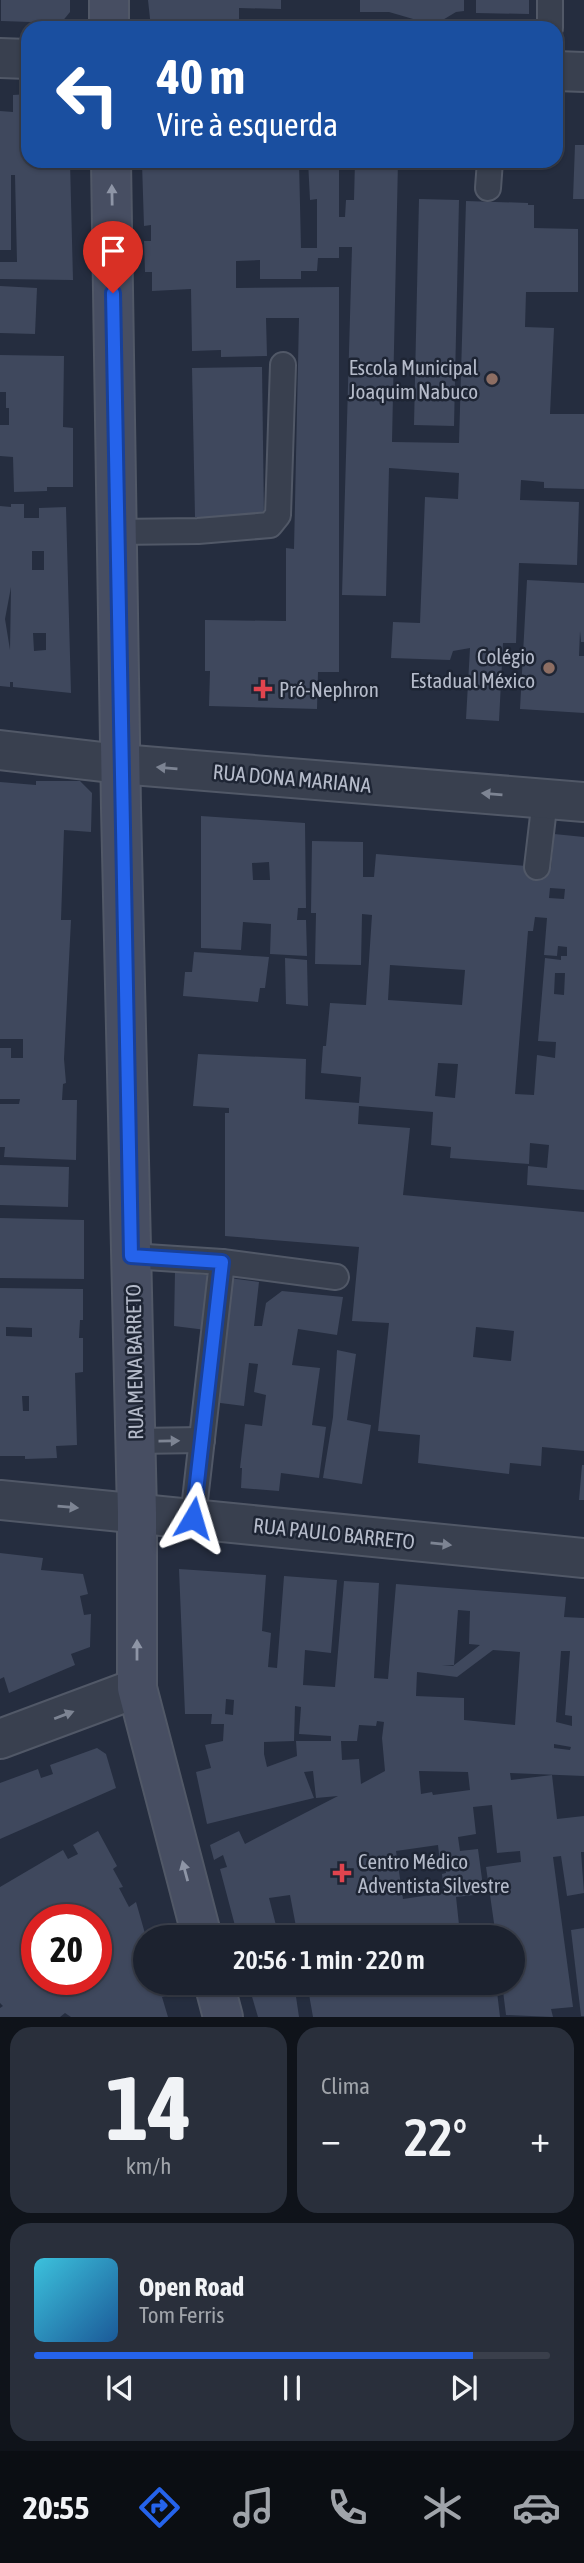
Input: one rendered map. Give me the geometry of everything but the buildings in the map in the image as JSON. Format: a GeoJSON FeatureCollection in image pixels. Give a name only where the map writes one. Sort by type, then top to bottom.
{"type":"FeatureCollection","features":[{"type":"Feature","properties":{"kind":"street"},"geometry":{"type":"LineString","coordinates":[[109,0],[109,21]]}},
{"type":"Feature","properties":{"kind":"street"},"geometry":{"type":"LineString","coordinates":[[0,58],[21,59]]}},
{"type":"Feature","properties":{"kind":"street"},"geometry":{"type":"LineString","coordinates":[[563,71],[584,72]]}},
{"type":"Feature","properties":{"kind":"street","name":"RUA MENA BARRETO"},"geometry":{"type":"LineString","coordinates":[[111,168],[120,764],[137,1513],[137,1688],[199,1925]]}},
{"type":"Feature","properties":{"kind":"street","name":"RUA DONA MARIANA"},"geometry":{"type":"LineString","coordinates":[[0,750],[120,764],[584,802]]}},
{"type":"Feature","properties":{"kind":"street","name":"RUA PAULO BARRETO"},"geometry":{"type":"LineString","coordinates":[[0,1500],[584,1558]]}},
{"type":"Feature","properties":{"kind":"street"},"geometry":{"type":"LineString","coordinates":[[0,1739],[137,1688]]}},
{"type":"Feature","properties":{"kind":"street"},"geometry":{"type":"LineString","coordinates":[[217,1995],[223,2017]]}},
{"type":"Feature","properties":{"kind":"lane"},"geometry":{"type":"LineString","coordinates":[[550,0],[550,21]]}},
{"type":"Feature","properties":{"kind":"lane"},"geometry":{"type":"LineString","coordinates":[[488,188],[489,168]]}},
{"type":"Feature","properties":{"kind":"lane"},"geometry":{"type":"LineString","coordinates":[[116,532],[198,531],[270,525],[278,516],[284,365]]}},
{"type":"Feature","properties":{"kind":"lane"},"geometry":{"type":"LineString","coordinates":[[537,867],[545,799]]}},
{"type":"Feature","properties":{"kind":"lane"},"geometry":{"type":"LineString","coordinates":[[131,1256],[222,1262],[336,1277]]}},
{"type":"Feature","properties":{"kind":"lane"},"geometry":{"type":"LineString","coordinates":[[193,1518],[222,1262]]}},
{"type":"Feature","properties":{"kind":"lane"},"geometry":{"type":"LineString","coordinates":[[135,1441],[202,1440]]}},
{"type":"Feature","properties":{"kind":"place","name":"Escola Municipal Joaquim Nabuco"},"geometry":{"type":"Point","coordinates":[492,379]}},
{"type":"Feature","properties":{"kind":"place","name":"Colégio Estadual México"},"geometry":{"type":"Point","coordinates":[549,668]}},
{"type":"Feature","properties":{"kind":"place","name":"Pró-Nephron"},"geometry":{"type":"Point","coordinates":[263,689]}},
{"type":"Feature","properties":{"kind":"place","name":"Centro Médico Adventista Silvestre"},"geometry":{"type":"Point","coordinates":[342,1873]}},
{"type":"Feature","properties":{"kind":"route"},"geometry":{"type":"LineString","coordinates":[[113,293],[131,1256],[222,1262],[193,1518]]}}]}
